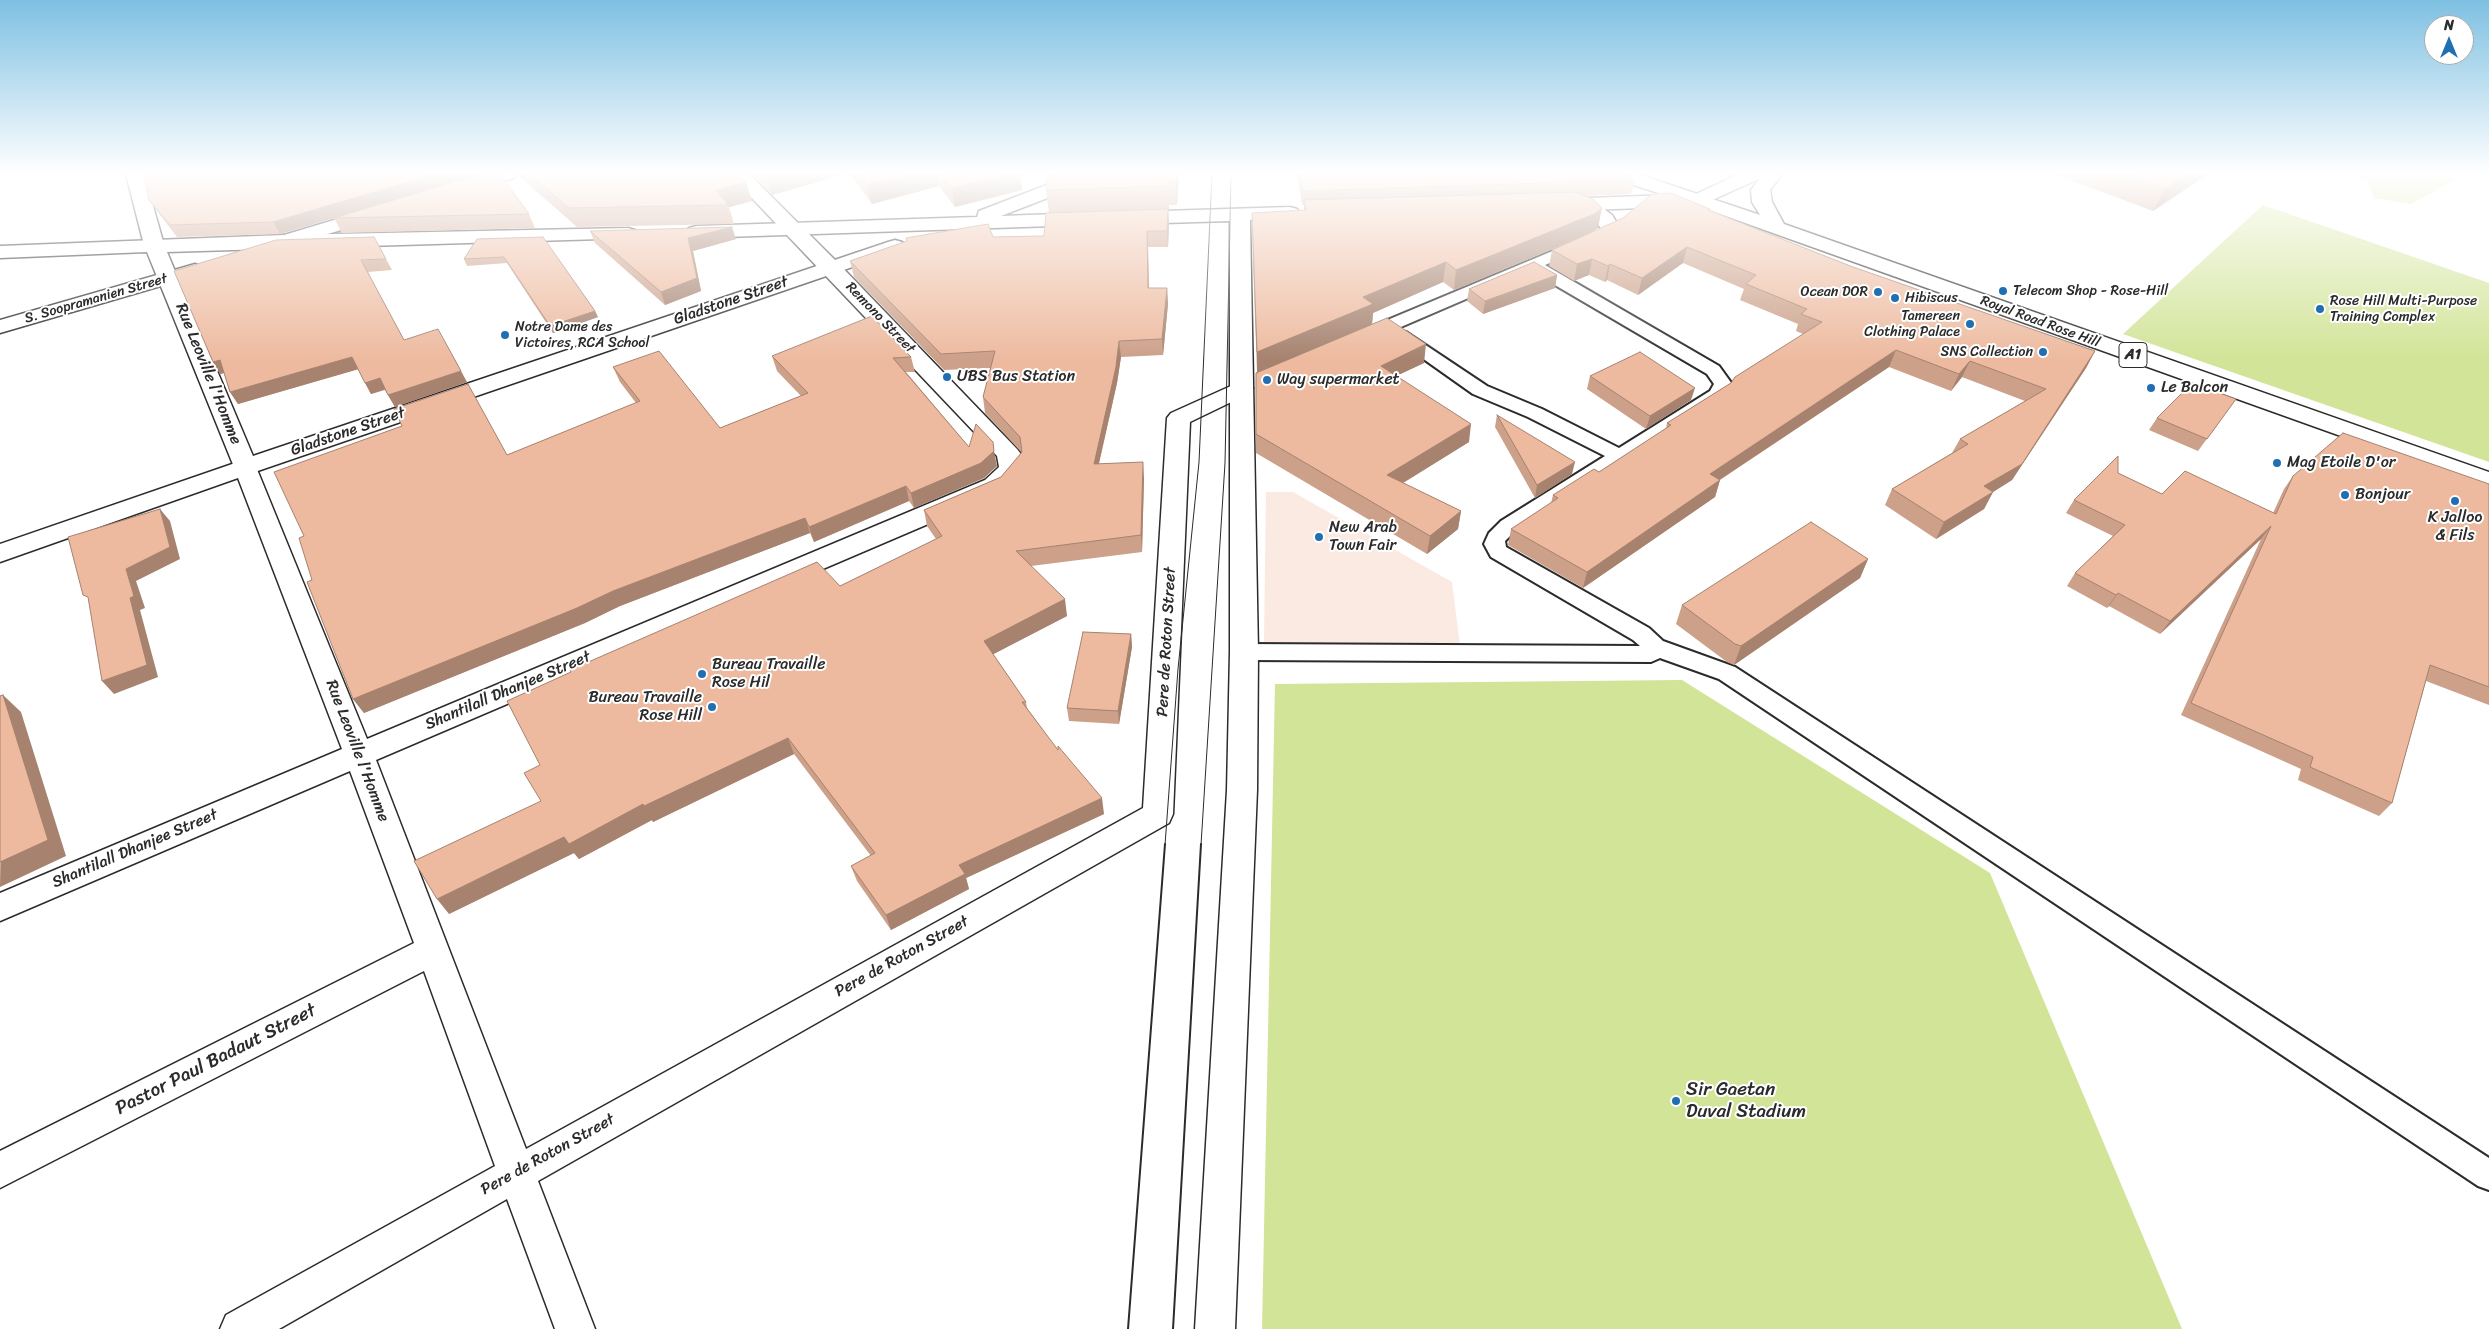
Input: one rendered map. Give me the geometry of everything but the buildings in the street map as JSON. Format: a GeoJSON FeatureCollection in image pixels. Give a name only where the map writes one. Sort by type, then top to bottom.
{"type":"FeatureCollection","features":[{"type":"Feature","properties":{"kind":"street","name":"Rue Leoville l'Homme"},"geometry":{"type":"LineString","coordinates":[[152,236],[246,467],[359,755],[575,1329]]}},
{"type":"Feature","properties":{"kind":"street","name":"S. Soopramanien Street"},"geometry":{"type":"LineString","coordinates":[[0,327],[168,278],[301,236]]}},
{"type":"Feature","properties":{"kind":"street"},"geometry":{"type":"LineString","coordinates":[[0,252],[284,241],[540,236]]}},
{"type":"Feature","properties":{"kind":"street","name":"Remono Street"},"geometry":{"type":"LineString","coordinates":[[799,236],[1009,454],[1011,469]]}},
{"type":"Feature","properties":{"kind":"street","name":"Gladstone Street"},"geometry":{"type":"LineString","coordinates":[[0,553],[246,467],[925,236]]}},
{"type":"Feature","properties":{"kind":"street"},"geometry":{"type":"LineString","coordinates":[[1215,1329],[1242,790],[1251,384],[1241,236]]}},
{"type":"Feature","properties":{"kind":"street","name":"Royal Road Rose Hill"},"geometry":{"type":"LineString","coordinates":[[1800,236],[2489,481]]}},
{"type":"Feature","properties":{"kind":"street","name":"Pere de Roton Street"},"geometry":{"type":"LineString","coordinates":[[240,1329],[1158,814],[1179,418],[1251,384]]}},
{"type":"Feature","properties":{"kind":"street","name":"Shantilall Dhanjee Street"},"geometry":{"type":"LineString","coordinates":[[0,907],[994,486],[1011,469]]}},
{"type":"Feature","properties":{"kind":"street","name":"Pastor Paul Badaut Street"},"geometry":{"type":"LineString","coordinates":[[0,1170],[432,950]]}},
{"type":"Feature","properties":{"kind":"lane"},"geometry":{"type":"LineString","coordinates":[[1351,342],[1599,236]]}},
{"type":"Feature","properties":{"kind":"lane"},"geometry":{"type":"LineString","coordinates":[[1532,265],[1712,370],[1720,377],[1723,388],[1718,394],[1508,526],[1496,538],[1494,544],[1498,552],[1641,634],[1655,647],[1727,673],[2489,1176]]}},
{"type":"Feature","properties":{"kind":"lane"},"geometry":{"type":"LineString","coordinates":[[1387,326],[1432,359],[1480,390],[1535,414],[1620,456]]}},
{"type":"Feature","properties":{"kind":"lane"},"geometry":{"type":"LineString","coordinates":[[1244,652],[1651,654],[1655,647]]}},
{"type":"Feature","properties":{"kind":"shaded area","name":"New Arab Town Fair"},"geometry":{"type":"Polygon","coordinates":[[[1266,492],[1293,492],[1452,582],[1460,646],[1264,642],[1266,492]]]}},
{"type":"Feature","properties":{"kind":"green space","name":"Rose Hill Multi-Purpose Training Complex"},"geometry":{"type":"Polygon","coordinates":[[[2229,236],[2353,236],[2489,283],[2489,462],[2123,334],[2229,236]]]}},
{"type":"Feature","properties":{"kind":"green space","name":"Sir Gaetan Duval Stadium"},"geometry":{"type":"Polygon","coordinates":[[[1682,680],[1990,873],[2182,1329],[1262,1329],[1275,684],[1682,680]]]}},
{"type":"Feature","properties":{"kind":"tram line"},"geometry":{"type":"LineString","coordinates":[[1165,845],[1178,669],[1199,462],[1209,236]]}},
{"type":"Feature","properties":{"kind":"tram line"},"geometry":{"type":"LineString","coordinates":[[1201,845],[1225,463],[1230,236]]}},
{"type":"Feature","properties":{"kind":"tram line"},"geometry":{"type":"LineString","coordinates":[[1128,1329],[1165,844]]}},
{"type":"Feature","properties":{"kind":"tram line"},"geometry":{"type":"LineString","coordinates":[[1173,1329],[1201,844]]}},
{"type":"Feature","properties":{"kind":"place","name":"Telecom Shop - Rose-Hill"},"geometry":{"type":"Point","coordinates":[2003,291]}},
{"type":"Feature","properties":{"kind":"place","name":"Ocean DOR"},"geometry":{"type":"Point","coordinates":[1878,292]}},
{"type":"Feature","properties":{"kind":"place","name":"Hibiscus"},"geometry":{"type":"Point","coordinates":[1895,298]}},
{"type":"Feature","properties":{"kind":"place","name":"Rose Hill Multi-Purpose Training Complex"},"geometry":{"type":"Point","coordinates":[2320,309]}},
{"type":"Feature","properties":{"kind":"place","name":"Tamereen Clothing Palace"},"geometry":{"type":"Point","coordinates":[1970,324]}},
{"type":"Feature","properties":{"kind":"place","name":"Notre Dame des Victoires, RCA School"},"geometry":{"type":"Point","coordinates":[505,335]}},
{"type":"Feature","properties":{"kind":"place","name":"SNS Collection"},"geometry":{"type":"Point","coordinates":[2043,352]}},
{"type":"Feature","properties":{"kind":"place","name":"UBS Bus Station"},"geometry":{"type":"Point","coordinates":[947,377]}},
{"type":"Feature","properties":{"kind":"place","name":"Way supermarket"},"geometry":{"type":"Point","coordinates":[1267,380]}},
{"type":"Feature","properties":{"kind":"place","name":"Le Balcon"},"geometry":{"type":"Point","coordinates":[2151,388]}},
{"type":"Feature","properties":{"kind":"place","name":"Mag Etoile D'or"},"geometry":{"type":"Point","coordinates":[2277,463]}},
{"type":"Feature","properties":{"kind":"place","name":"Bonjour"},"geometry":{"type":"Point","coordinates":[2345,495]}},
{"type":"Feature","properties":{"kind":"place","name":"K Jalloo & Fils"},"geometry":{"type":"Point","coordinates":[2455,501]}},
{"type":"Feature","properties":{"kind":"place","name":"New Arab Town Fair"},"geometry":{"type":"Point","coordinates":[1319,537]}},
{"type":"Feature","properties":{"kind":"place","name":"Bureau Travaille Rose Hil"},"geometry":{"type":"Point","coordinates":[702,674]}},
{"type":"Feature","properties":{"kind":"place","name":"Bureau Travaille Rose Hill"},"geometry":{"type":"Point","coordinates":[712,707]}},
{"type":"Feature","properties":{"kind":"place","name":"Sir Gaetan Duval Stadium"},"geometry":{"type":"Point","coordinates":[1676,1101]}}]}
